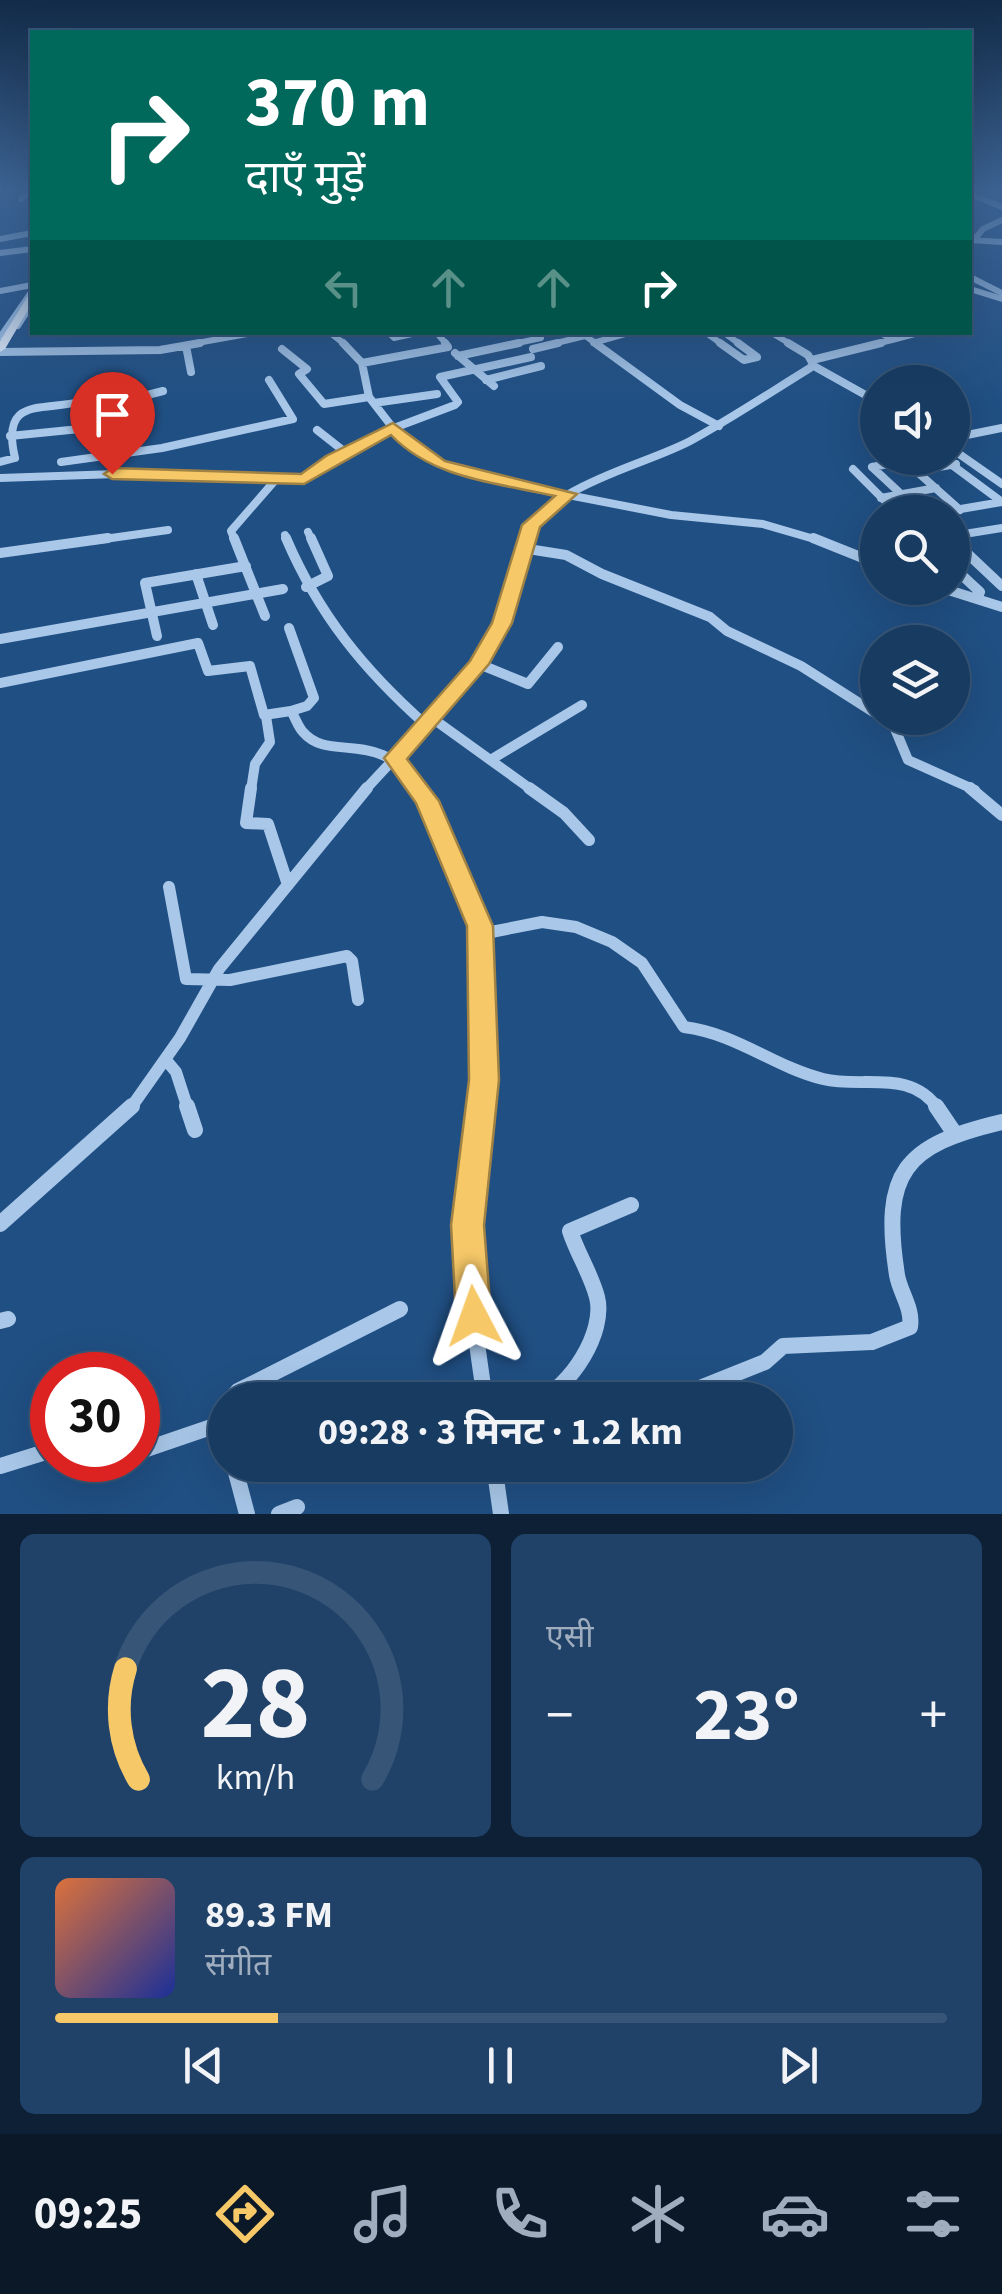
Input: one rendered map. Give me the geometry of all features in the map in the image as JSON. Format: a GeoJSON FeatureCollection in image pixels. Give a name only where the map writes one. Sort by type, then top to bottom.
{"type":"FeatureCollection","features":[{"type":"Feature","properties":{"kind":"main road"},"geometry":{"type":"LineString","coordinates":[[1,351],[30,298]]}},
{"type":"Feature","properties":{"kind":"street"},"geometry":{"type":"LineString","coordinates":[[972,278],[1001,298]]}},
{"type":"Feature","properties":{"kind":"street"},"geometry":{"type":"LineString","coordinates":[[0,291],[30,296]]}},
{"type":"Feature","properties":{"kind":"street"},"geometry":{"type":"LineString","coordinates":[[972,291],[1001,298]]}},
{"type":"Feature","properties":{"kind":"street"},"geometry":{"type":"LineString","coordinates":[[0,335],[30,297]]}},
{"type":"Feature","properties":{"kind":"street"},"geometry":{"type":"LineString","coordinates":[[0,363],[1,351],[149,350],[243,335]]}},
{"type":"Feature","properties":{"kind":"street"},"geometry":{"type":"LineString","coordinates":[[333,335],[362,363],[372,400],[393,428],[414,450],[440,464],[670,515],[776,528],[860,558]]}},
{"type":"Feature","properties":{"kind":"street"},"geometry":{"type":"LineString","coordinates":[[439,335],[490,383],[541,366]]}},
{"type":"Feature","properties":{"kind":"street"},"geometry":{"type":"LineString","coordinates":[[458,356],[541,338],[538,335]]}},
{"type":"Feature","properties":{"kind":"street"},"geometry":{"type":"LineString","coordinates":[[709,335],[744,360],[758,357],[727,335]]}},
{"type":"Feature","properties":{"kind":"street"},"geometry":{"type":"LineString","coordinates":[[774,335],[860,391]]}},
{"type":"Feature","properties":{"kind":"street"},"geometry":{"type":"LineString","coordinates":[[884,335],[892,340]]}},
{"type":"Feature","properties":{"kind":"street"},"geometry":{"type":"LineString","coordinates":[[0,1224],[127,1112],[166,1060],[214,978],[395,758],[479,664],[502,623],[531,525],[568,494],[689,442],[793,382],[812,362],[911,335]]}},
{"type":"Feature","properties":{"kind":"street"},"geometry":{"type":"LineString","coordinates":[[0,478],[159,473],[308,478],[345,452],[393,428],[455,405],[458,402],[439,378],[586,337],[680,405],[718,426]]}},
{"type":"Feature","properties":{"kind":"street"},"geometry":{"type":"LineString","coordinates":[[186,346],[191,372]]}},
{"type":"Feature","properties":{"kind":"street"},"geometry":{"type":"LineString","coordinates":[[362,363],[448,347]]}},
{"type":"Feature","properties":{"kind":"street"},"geometry":{"type":"LineString","coordinates":[[282,349],[307,369],[299,374],[324,404],[437,394]]}},
{"type":"Feature","properties":{"kind":"street"},"geometry":{"type":"LineString","coordinates":[[61,462],[162,448],[292,420],[284,399],[269,380]]}},
{"type":"Feature","properties":{"kind":"street"},"geometry":{"type":"LineString","coordinates":[[0,462],[15,458],[10,436],[14,418],[32,408],[88,401],[129,388]]}},
{"type":"Feature","properties":{"kind":"street"},"geometry":{"type":"LineString","coordinates":[[105,394],[117,403],[162,391]]}},
{"type":"Feature","properties":{"kind":"street"},"geometry":{"type":"LineString","coordinates":[[10,436],[139,423]]}},
{"type":"Feature","properties":{"kind":"street"},"geometry":{"type":"LineString","coordinates":[[970,434],[1002,428]]}},
{"type":"Feature","properties":{"kind":"street"},"geometry":{"type":"LineString","coordinates":[[317,430],[345,452]]}},
{"type":"Feature","properties":{"kind":"street"},"geometry":{"type":"LineString","coordinates":[[159,473],[164,460],[162,448]]}},
{"type":"Feature","properties":{"kind":"street"},"geometry":{"type":"LineString","coordinates":[[970,462],[1002,484]]}},
{"type":"Feature","properties":{"kind":"street"},"geometry":{"type":"LineString","coordinates":[[853,469],[878,495]]}},
{"type":"Feature","properties":{"kind":"street"},"geometry":{"type":"LineString","coordinates":[[881,475],[901,494]]}},
{"type":"Feature","properties":{"kind":"street"},"geometry":{"type":"LineString","coordinates":[[922,475],[944,495]]}},
{"type":"Feature","properties":{"kind":"street"},"geometry":{"type":"LineString","coordinates":[[966,475],[1002,502]]}},
{"type":"Feature","properties":{"kind":"street"},"geometry":{"type":"LineString","coordinates":[[265,616],[232,528],[278,477]]}},
{"type":"Feature","properties":{"kind":"street"},"geometry":{"type":"LineString","coordinates":[[896,495],[936,488]]}},
{"type":"Feature","properties":{"kind":"street"},"geometry":{"type":"LineString","coordinates":[[970,508],[1002,502]]}},
{"type":"Feature","properties":{"kind":"street"},"geometry":{"type":"LineString","coordinates":[[970,534],[997,529],[1002,537]]}},
{"type":"Feature","properties":{"kind":"street"},"geometry":{"type":"LineString","coordinates":[[0,553],[168,530]]}},
{"type":"Feature","properties":{"kind":"street"},"geometry":{"type":"LineString","coordinates":[[306,587],[328,576],[308,532]]}},
{"type":"Feature","properties":{"kind":"street"},"geometry":{"type":"LineString","coordinates":[[285,535],[306,587],[347,652],[429,722],[492,759],[564,813],[589,840]]}},
{"type":"Feature","properties":{"kind":"street"},"geometry":{"type":"LineString","coordinates":[[522,548],[566,555],[602,574],[710,617],[727,631],[801,666],[860,704]]}},
{"type":"Feature","properties":{"kind":"street"},"geometry":{"type":"LineString","coordinates":[[970,555],[1002,586]]}},
{"type":"Feature","properties":{"kind":"street"},"geometry":{"type":"LineString","coordinates":[[156,636],[144,583],[246,566]]}},
{"type":"Feature","properties":{"kind":"street"},"geometry":{"type":"LineString","coordinates":[[196,574],[212,625]]}},
{"type":"Feature","properties":{"kind":"street"},"geometry":{"type":"LineString","coordinates":[[970,583],[980,592],[978,600]]}},
{"type":"Feature","properties":{"kind":"street"},"geometry":{"type":"LineString","coordinates":[[0,639],[282,589]]}},
{"type":"Feature","properties":{"kind":"street"},"geometry":{"type":"LineString","coordinates":[[970,597],[1000,605]]}},
{"type":"Feature","properties":{"kind":"street"},"geometry":{"type":"LineString","coordinates":[[266,716],[307,706],[314,698],[288,628]]}},
{"type":"Feature","properties":{"kind":"street"},"geometry":{"type":"LineString","coordinates":[[0,683],[196,643],[201,644],[208,671],[250,666],[270,742],[255,764],[246,823],[268,824],[288,885]]}},
{"type":"Feature","properties":{"kind":"street"},"geometry":{"type":"LineString","coordinates":[[479,664],[528,684],[558,647]]}},
{"type":"Feature","properties":{"kind":"street"},"geometry":{"type":"LineString","coordinates":[[492,759],[582,705]]}},
{"type":"Feature","properties":{"kind":"street"},"geometry":{"type":"LineString","coordinates":[[291,711],[303,733],[313,740],[334,746],[367,746],[395,758],[427,801],[481,934],[484,1080],[468,1225],[483,1382]]}},
{"type":"Feature","properties":{"kind":"street"},"geometry":{"type":"LineString","coordinates":[[898,735],[908,760],[975,790],[1002,815]]}},
{"type":"Feature","properties":{"kind":"street"},"geometry":{"type":"LineString","coordinates":[[169,888],[185,977],[230,980],[347,956],[352,960],[358,1000]]}},
{"type":"Feature","properties":{"kind":"street"},"geometry":{"type":"LineString","coordinates":[[481,934],[542,922],[576,927],[612,942],[642,963],[684,1028],[716,1031],[781,1064],[825,1080],[910,1084],[931,1098],[955,1134]]}},
{"type":"Feature","properties":{"kind":"street"},"geometry":{"type":"LineString","coordinates":[[166,1060],[176,1072],[195,1130]]}},
{"type":"Feature","properties":{"kind":"street"},"geometry":{"type":"LineString","coordinates":[[715,1382],[765,1362],[783,1346],[872,1342],[910,1327],[912,1318],[898,1278],[893,1223],[901,1170],[915,1154],[955,1134],[1002,1122]]}},
{"type":"Feature","properties":{"kind":"street"},"geometry":{"type":"LineString","coordinates":[[565,1382],[599,1321],[600,1306],[570,1231],[631,1206]]}},
{"type":"Feature","properties":{"kind":"street"},"geometry":{"type":"LineString","coordinates":[[256,1382],[400,1308]]}},
{"type":"Feature","properties":{"kind":"street"},"geometry":{"type":"LineString","coordinates":[[160,1444],[208,1428]]}},
{"type":"Feature","properties":{"kind":"street"},"geometry":{"type":"LineString","coordinates":[[0,1466],[30,1457]]}},
{"type":"Feature","properties":{"kind":"street"},"geometry":{"type":"LineString","coordinates":[[239,1482],[247,1514]]}},
{"type":"Feature","properties":{"kind":"street"},"geometry":{"type":"LineString","coordinates":[[496,1482],[501,1514]]}},
{"type":"Feature","properties":{"kind":"route"},"geometry":{"type":"LineString","coordinates":[[112,474],[237,474],[304,479],[324,464],[393,428],[414,450],[440,464],[465,473],[568,494],[531,525],[502,623],[479,664],[395,758],[427,801],[480,926],[484,1080],[468,1205],[474,1316]]}}]}
